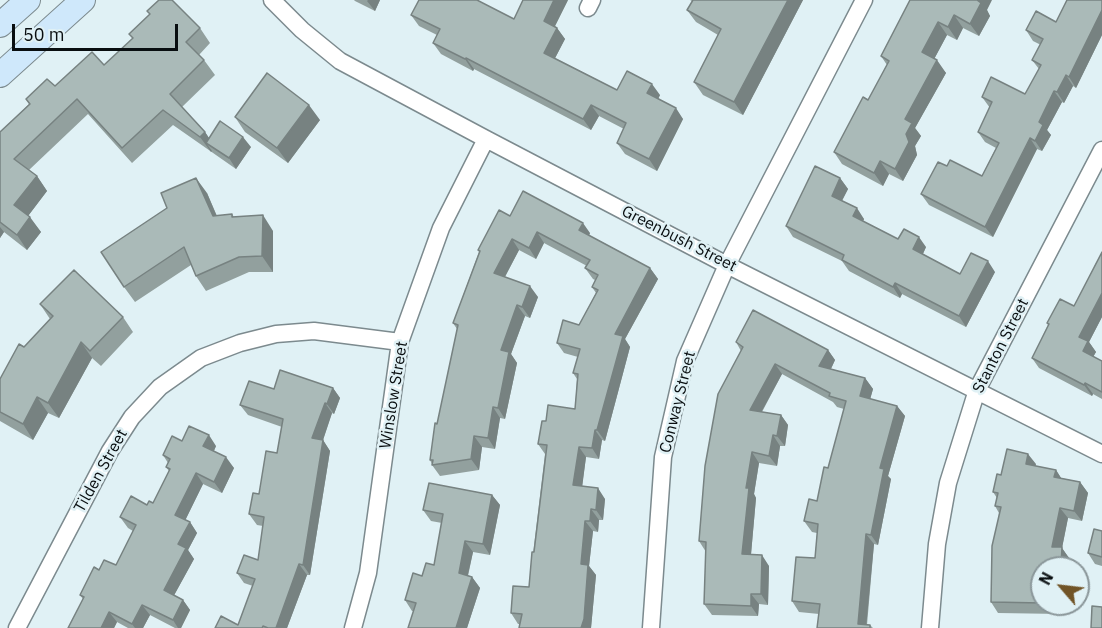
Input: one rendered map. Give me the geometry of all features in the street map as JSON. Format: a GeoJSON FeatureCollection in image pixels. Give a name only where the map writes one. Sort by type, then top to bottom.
{"type":"FeatureCollection","features":[{"type":"Feature","properties":{"kind":"main road"},"geometry":{"type":"LineString","coordinates":[[0,25],[28,0]]}},
{"type":"Feature","properties":{"kind":"main road"},"geometry":{"type":"LineString","coordinates":[[0,75],[83,0]]}},
{"type":"Feature","properties":{"kind":"street","name":"Greenbush Street"},"geometry":{"type":"LineString","coordinates":[[272,0],[302,30],[340,61],[727,265],[1102,454]]}},
{"type":"Feature","properties":{"kind":"street","name":"Conway Street"},"geometry":{"type":"LineString","coordinates":[[651,628],[663,457],[685,361],[727,265],[864,0]]}},
{"type":"Feature","properties":{"kind":"street","name":"Winslow Street"},"geometry":{"type":"LineString","coordinates":[[353,628],[368,573],[400,342],[441,228],[486,139]]}},
{"type":"Feature","properties":{"kind":"street","name":"Stanton Street"},"geometry":{"type":"LineString","coordinates":[[930,628],[937,544],[948,483],[977,390],[1102,150]]}},
{"type":"Feature","properties":{"kind":"street","name":"Tilden Street"},"geometry":{"type":"LineString","coordinates":[[17,628],[110,451],[132,417],[160,387],[201,358],[240,343],[276,334],[314,331],[400,342]]}},
{"type":"Feature","properties":{"kind":"building"},"geometry":{"type":"Polygon","coordinates":[[[159,0],[172,0],[200,28],[186,42],[204,60],[170,94],[205,132],[200,137],[163,110],[122,148],[77,99],[14,159],[37,176],[14,205],[30,217],[17,235],[0,222],[0,132],[30,104],[26,99],[47,79],[55,86],[92,52],[104,65],[133,38],[129,34],[150,14],[147,11],[159,0]]]}},
{"type":"Feature","properties":{"kind":"building"},"geometry":{"type":"Polygon","coordinates":[[[419,0],[477,0],[514,19],[523,0],[554,0],[544,21],[557,28],[544,53],[617,90],[627,71],[652,84],[647,93],[676,108],[649,159],[617,143],[626,123],[591,105],[583,119],[433,43],[440,29],[411,15],[419,0]]]}},
{"type":"Feature","properties":{"kind":"building"},"geometry":{"type":"Polygon","coordinates":[[[693,0],[788,0],[734,102],[694,82],[721,29],[687,10],[693,0]]]}},
{"type":"Feature","properties":{"kind":"building"},"geometry":{"type":"Polygon","coordinates":[[[910,0],[977,0],[981,3],[970,24],[954,15],[948,27],[938,22],[922,52],[937,60],[905,119],[912,123],[906,134],[909,142],[895,169],[880,161],[874,173],[834,152],[863,97],[868,100],[889,61],[881,56],[910,0]]]}},
{"type":"Feature","properties":{"kind":"building"},"geometry":{"type":"Polygon","coordinates":[[[1067,0],[1102,0],[1102,10],[1069,77],[1066,75],[1057,92],[1054,91],[1039,122],[1043,125],[1035,141],[1030,138],[985,227],[921,194],[938,162],[947,166],[950,160],[982,176],[999,143],[978,132],[992,102],[982,97],[991,77],[1025,94],[1041,65],[1032,60],[1043,39],[1026,30],[1036,11],[1056,22],[1067,0]]]}},
{"type":"Feature","properties":{"kind":"building"},"geometry":{"type":"Polygon","coordinates":[[[267,73],[309,105],[277,148],[235,117],[267,73]]]}},
{"type":"Feature","properties":{"kind":"building"},"geometry":{"type":"Polygon","coordinates":[[[220,121],[243,137],[229,158],[206,143],[220,121]]]}},
{"type":"Feature","properties":{"kind":"building"},"geometry":{"type":"Polygon","coordinates":[[[815,166],[840,178],[832,196],[857,208],[853,216],[898,239],[904,229],[919,237],[913,249],[960,274],[971,253],[988,261],[959,316],[895,283],[893,287],[842,260],[844,255],[786,226],[815,166]]]}},
{"type":"Feature","properties":{"kind":"building"},"geometry":{"type":"Polygon","coordinates":[[[196,178],[213,216],[263,215],[262,256],[239,257],[196,276],[184,247],[124,287],[101,252],[167,208],[161,193],[196,178]]]}},
{"type":"Feature","properties":{"kind":"building"},"geometry":{"type":"Polygon","coordinates":[[[523,191],[583,223],[579,230],[650,268],[615,334],[623,336],[597,430],[595,430],[592,448],[579,447],[573,485],[598,488],[596,510],[591,509],[590,521],[585,521],[581,564],[588,565],[584,619],[581,628],[519,628],[522,614],[511,613],[513,586],[529,587],[547,445],[538,444],[542,421],[546,421],[548,405],[575,409],[578,374],[573,373],[580,349],[557,343],[563,320],[579,325],[598,290],[592,287],[598,275],[585,268],[590,260],[537,232],[529,248],[512,239],[494,273],[530,286],[522,307],[517,305],[501,350],[509,352],[498,408],[493,407],[488,438],[474,436],[471,459],[432,465],[433,460],[430,460],[435,423],[437,424],[458,325],[453,323],[480,251],[478,250],[499,210],[510,216],[523,191]]]}},
{"type":"Feature","properties":{"kind":"building"},"geometry":{"type":"Polygon","coordinates":[[[1102,252],[1102,293],[1079,337],[1088,341],[1083,351],[1102,361],[1102,392],[1032,358],[1060,299],[1074,306],[1102,252]]]}},
{"type":"Feature","properties":{"kind":"building"},"geometry":{"type":"Polygon","coordinates":[[[74,270],[123,317],[90,351],[81,342],[48,403],[37,397],[23,424],[0,412],[0,379],[19,344],[24,347],[53,316],[40,304],[74,270]]]}},
{"type":"Feature","properties":{"kind":"building"},"geometry":{"type":"Polygon","coordinates":[[[753,310],[828,350],[819,366],[865,378],[860,396],[897,406],[880,468],[884,469],[871,535],[866,534],[858,624],[870,625],[870,628],[817,628],[820,604],[792,601],[796,557],[815,558],[818,524],[804,521],[809,499],[817,501],[824,467],[828,468],[846,401],[829,396],[830,393],[775,364],[750,410],[781,415],[777,436],[773,435],[769,456],[752,452],[746,488],[749,488],[742,554],[762,555],[761,594],[751,594],[751,606],[704,604],[706,542],[699,541],[705,466],[718,394],[743,347],[736,342],[753,310]]]}},
{"type":"Feature","properties":{"kind":"building"},"geometry":{"type":"Polygon","coordinates":[[[280,370],[333,388],[312,438],[323,440],[303,565],[299,564],[276,628],[263,626],[262,628],[215,628],[221,616],[238,625],[255,579],[237,573],[244,555],[258,560],[264,517],[249,514],[253,493],[259,494],[266,451],[277,453],[283,419],[240,405],[249,381],[274,389],[280,370]]]}},
{"type":"Feature","properties":{"kind":"building"},"geometry":{"type":"Polygon","coordinates":[[[189,426],[209,435],[203,446],[226,457],[214,482],[196,473],[175,515],[190,522],[178,544],[186,548],[164,590],[183,600],[173,620],[142,605],[132,624],[109,612],[101,628],[68,628],[84,597],[80,595],[94,567],[99,570],[104,560],[116,565],[136,525],[120,517],[131,496],[147,505],[149,501],[153,503],[170,469],[166,467],[170,459],[163,455],[172,436],[182,441],[189,426]]]}},
{"type":"Feature","properties":{"kind":"building"},"geometry":{"type":"Polygon","coordinates":[[[1007,449],[1028,454],[1026,464],[1056,470],[1054,477],[1080,482],[1074,511],[1060,508],[1052,547],[1062,547],[1062,556],[1030,556],[1030,603],[991,602],[992,546],[1001,507],[995,506],[998,493],[993,492],[997,474],[1001,475],[1007,449]]]}},
{"type":"Feature","properties":{"kind":"building"},"geometry":{"type":"Polygon","coordinates":[[[429,483],[492,495],[483,544],[465,541],[459,573],[472,577],[456,628],[408,628],[416,603],[405,600],[413,573],[422,576],[426,563],[434,565],[443,514],[423,510],[429,483]]]}},
{"type":"Feature","properties":{"kind":"building"},"geometry":{"type":"Polygon","coordinates":[[[1094,529],[1102,531],[1102,557],[1088,553],[1094,529]]]}},
{"type":"Feature","properties":{"kind":"building"},"geometry":{"type":"Polygon","coordinates":[[[1092,606],[1102,607],[1102,628],[1091,628],[1092,606]]]}}]}
